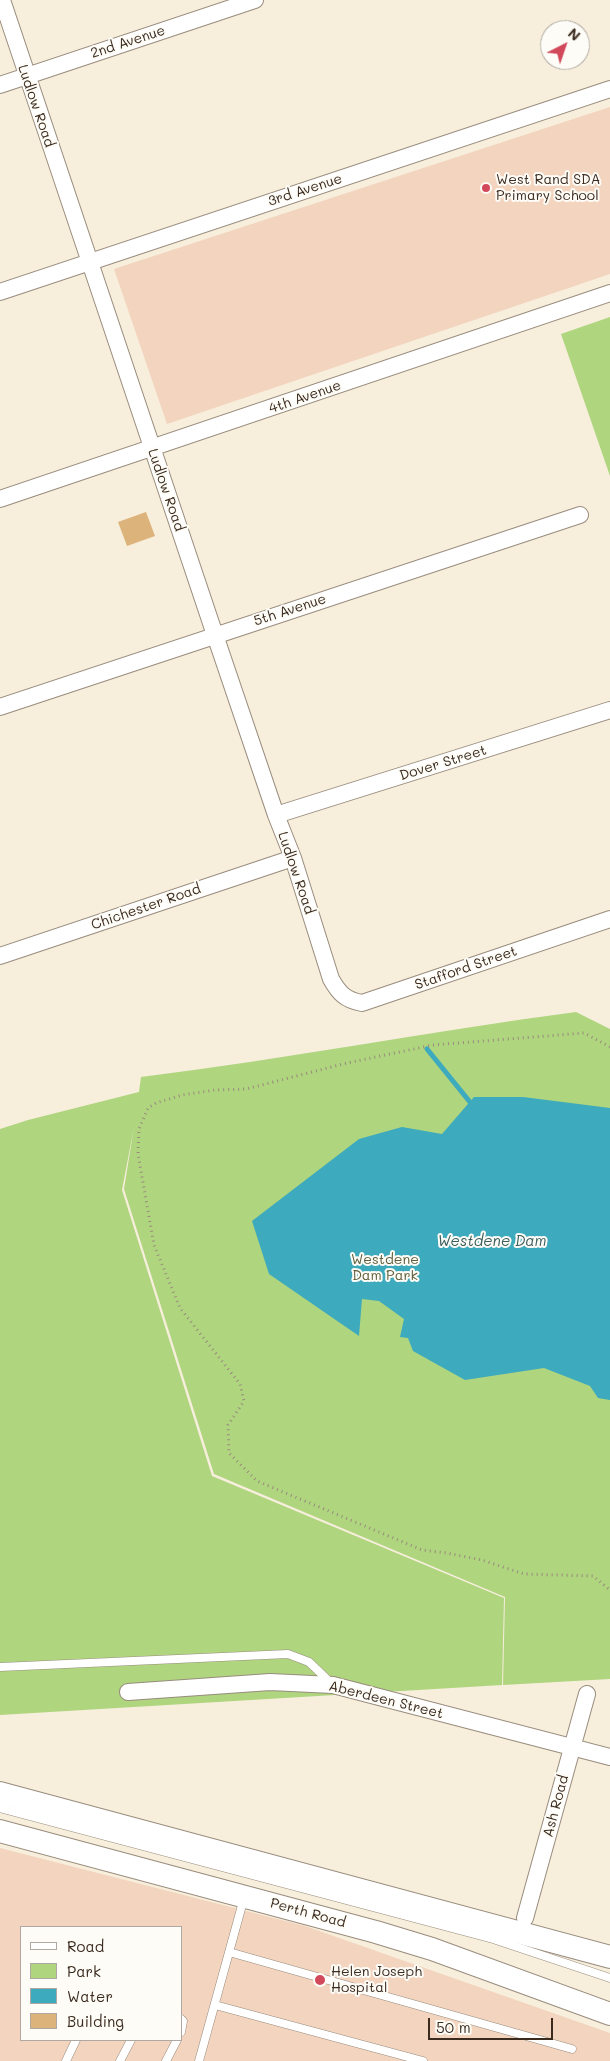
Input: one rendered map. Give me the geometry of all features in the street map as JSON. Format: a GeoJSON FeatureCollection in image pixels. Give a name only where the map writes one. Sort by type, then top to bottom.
{"type":"FeatureCollection","features":[{"type":"Feature","properties":{"kind":"main road"},"geometry":{"type":"LineString","coordinates":[[0,1793],[610,1957]]}},
{"type":"Feature","properties":{"kind":"main road","name":"Perth Road"},"geometry":{"type":"LineString","coordinates":[[0,1831],[432,1948],[610,2014]]}},
{"type":"Feature","properties":{"kind":"street","name":"Ludlow Road"},"geometry":{"type":"LineString","coordinates":[[2,0],[276,815],[293,858],[331,979]]}},
{"type":"Feature","properties":{"kind":"street","name":"2nd Avenue"},"geometry":{"type":"LineString","coordinates":[[0,85],[255,0]]}},
{"type":"Feature","properties":{"kind":"street","name":"3rd Avenue"},"geometry":{"type":"LineString","coordinates":[[0,292],[610,89]]}},
{"type":"Feature","properties":{"kind":"street","name":"4th Avenue"},"geometry":{"type":"LineString","coordinates":[[0,500],[610,293]]}},
{"type":"Feature","properties":{"kind":"street","name":"5th Avenue"},"geometry":{"type":"LineString","coordinates":[[0,707],[580,515]]}},
{"type":"Feature","properties":{"kind":"street","name":"Dover Street"},"geometry":{"type":"LineString","coordinates":[[276,815],[610,710]]}},
{"type":"Feature","properties":{"kind":"street","name":"Chichester Road"},"geometry":{"type":"LineString","coordinates":[[0,956],[293,858]]}},
{"type":"Feature","properties":{"kind":"street","name":"Stafford Street"},"geometry":{"type":"LineString","coordinates":[[331,979],[340,994],[350,1001],[362,1003],[610,919]]}},
{"type":"Feature","properties":{"kind":"street","name":"Aberdeen Street"},"geometry":{"type":"LineString","coordinates":[[128,1692],[270,1682],[333,1685],[610,1757]]}},
{"type":"Feature","properties":{"kind":"street","name":"Ash Road"},"geometry":{"type":"LineString","coordinates":[[526,1918],[587,1694]]}},
{"type":"Feature","properties":{"kind":"lane"},"geometry":{"type":"LineString","coordinates":[[0,1667],[288,1654],[309,1662],[324,1674],[333,1685]]}},
{"type":"Feature","properties":{"kind":"lane"},"geometry":{"type":"LineString","coordinates":[[0,1808],[493,1940],[610,1978]]}},
{"type":"Feature","properties":{"kind":"lane"},"geometry":{"type":"LineString","coordinates":[[199,2061],[244,1896]]}},
{"type":"Feature","properties":{"kind":"lane"},"geometry":{"type":"LineString","coordinates":[[229,1952],[572,2049]]}},
{"type":"Feature","properties":{"kind":"lane"},"geometry":{"type":"LineString","coordinates":[[215,2005],[423,2061]]}},
{"type":"Feature","properties":{"kind":"lane"},"geometry":{"type":"LineString","coordinates":[[66,2061],[76,2041]]}},
{"type":"Feature","properties":{"kind":"lane"},"geometry":{"type":"LineString","coordinates":[[120,2061],[130,2041]]}},
{"type":"Feature","properties":{"kind":"lane"},"geometry":{"type":"LineString","coordinates":[[166,2061],[176,2041]]}},
{"type":"Feature","properties":{"kind":"path"},"geometry":{"type":"LineString","coordinates":[[610,1047],[584,1034],[433,1045],[347,1063],[246,1089],[216,1090],[182,1095],[156,1103],[148,1108],[139,1129],[138,1154],[154,1245],[180,1308],[240,1384],[244,1401],[228,1425],[229,1453],[257,1481],[422,1550],[447,1552],[482,1560],[524,1574],[593,1576],[610,1590]]}},
{"type":"Feature","properties":{"kind":"shaded area","name":"West Rand SDA Primary School"},"geometry":{"type":"Polygon","coordinates":[[[610,107],[610,274],[167,424],[114,269],[610,107]]]}},
{"type":"Feature","properties":{"kind":"shaded area","name":"Helen Joseph Hospital"},"geometry":{"type":"Polygon","coordinates":[[[0,1848],[305,1926],[610,2033],[610,2061],[0,2061],[0,1848]]]}},
{"type":"Feature","properties":{"kind":"green space"},"geometry":{"type":"Polygon","coordinates":[[[610,317],[610,476],[561,334],[610,317]]]}},
{"type":"Feature","properties":{"kind":"green space","name":"Westdene Dam Park"},"geometry":{"type":"Polygon","coordinates":[[[576,1012],[610,1029],[610,1679],[503,1685],[505,1597],[214,1474],[124,1189],[134,1127],[122,1190],[212,1476],[504,1598],[502,1685],[0,1715],[0,1129],[139,1092],[141,1077],[576,1012]]]}},
{"type":"Feature","properties":{"kind":"water","name":"Westdene Dam"},"geometry":{"type":"Polygon","coordinates":[[[474,1097],[523,1097],[610,1108],[610,1400],[598,1398],[590,1386],[544,1368],[465,1380],[413,1351],[408,1338],[400,1337],[404,1319],[379,1301],[362,1299],[359,1336],[269,1274],[252,1221],[359,1139],[402,1127],[442,1134],[474,1097]]]}},
{"type":"Feature","properties":{"kind":"building"},"geometry":{"type":"Polygon","coordinates":[[[146,512],[155,536],[127,546],[118,522],[146,512]]]}},
{"type":"Feature","properties":{"kind":"waterway"},"geometry":{"type":"LineString","coordinates":[[427,1049],[474,1107]]}},
{"type":"Feature","properties":{"kind":"place","name":"West Rand SDA Primary School"},"geometry":{"type":"Point","coordinates":[486,188]}},
{"type":"Feature","properties":{"kind":"place","name":"Helen Joseph Hospital"},"geometry":{"type":"Point","coordinates":[320,1980]}}]}
